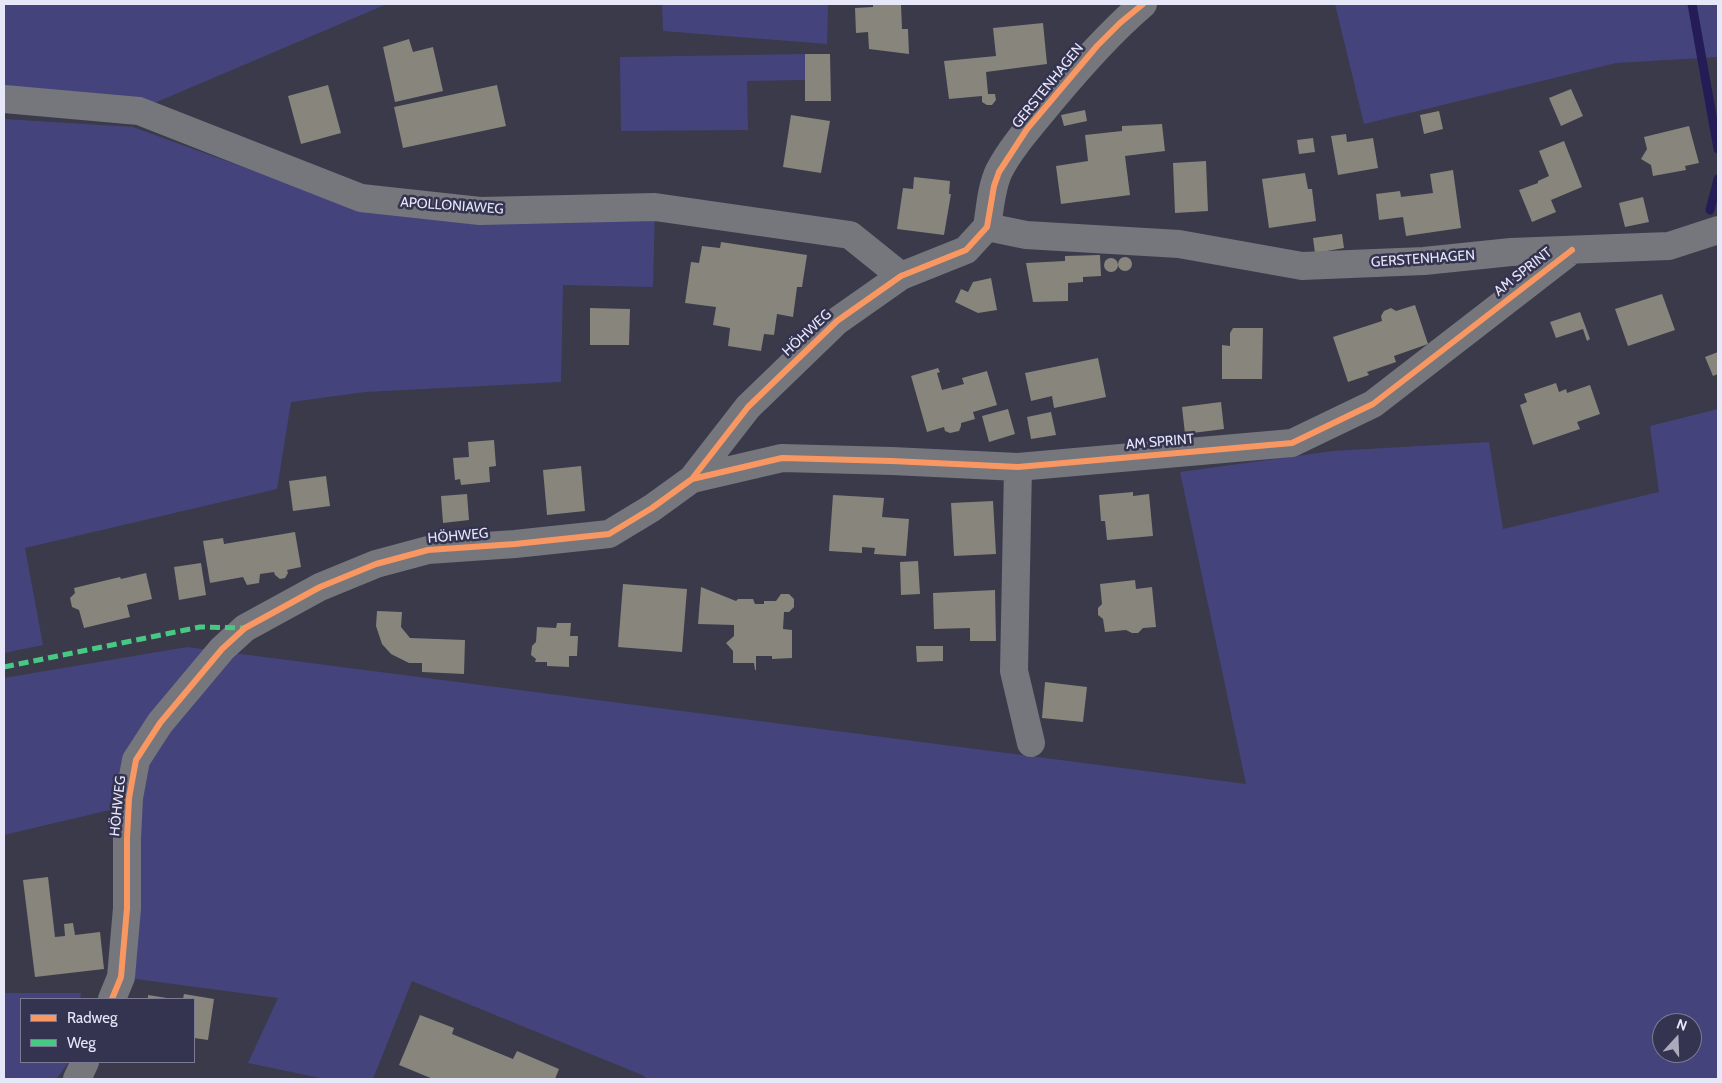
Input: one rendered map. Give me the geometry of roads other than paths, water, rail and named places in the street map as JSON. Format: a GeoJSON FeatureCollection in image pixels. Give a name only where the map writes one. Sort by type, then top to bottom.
{"type":"FeatureCollection","features":[{"type":"Feature","properties":{"kind":"street","name":"GERSTENHAGEN"},"geometry":{"type":"LineString","coordinates":[[1143,4],[1097,46],[1028,129],[999,172],[994,186],[987,227],[1026,235],[1179,244],[1302,266],[1424,262],[1511,252],[1668,246],[1718,230]]}},
{"type":"Feature","properties":{"kind":"street","name":"APOLLONIAWEG"},"geometry":{"type":"LineString","coordinates":[[4,100],[139,111],[362,198],[480,211],[655,207],[850,234],[901,276]]}},
{"type":"Feature","properties":{"kind":"street","name":"HÖHWEG"},"geometry":{"type":"LineString","coordinates":[[112,998],[121,977],[127,908],[129,798],[136,760],[160,723],[222,649],[245,628],[320,587],[376,564],[428,550],[515,544],[609,534],[652,508],[692,480],[748,407],[837,321],[901,276],[966,250],[987,227]]}},
{"type":"Feature","properties":{"kind":"street","name":"AM SPRINT"},"geometry":{"type":"LineString","coordinates":[[692,480],[782,458],[1018,467],[1292,443],[1372,404],[1572,250]]}},
{"type":"Feature","properties":{"kind":"street"},"geometry":{"type":"LineString","coordinates":[[1018,467],[1014,671],[1031,743]]}},
{"type":"Feature","properties":{"kind":"street"},"geometry":{"type":"LineString","coordinates":[[76,1079],[84,1063]]}},
{"type":"Feature","properties":{"kind":"waterway"},"geometry":{"type":"LineString","coordinates":[[1692,4],[1718,149]]}},
{"type":"Feature","properties":{"kind":"waterway"},"geometry":{"type":"LineString","coordinates":[[1710,210],[1718,179]]}}]}
